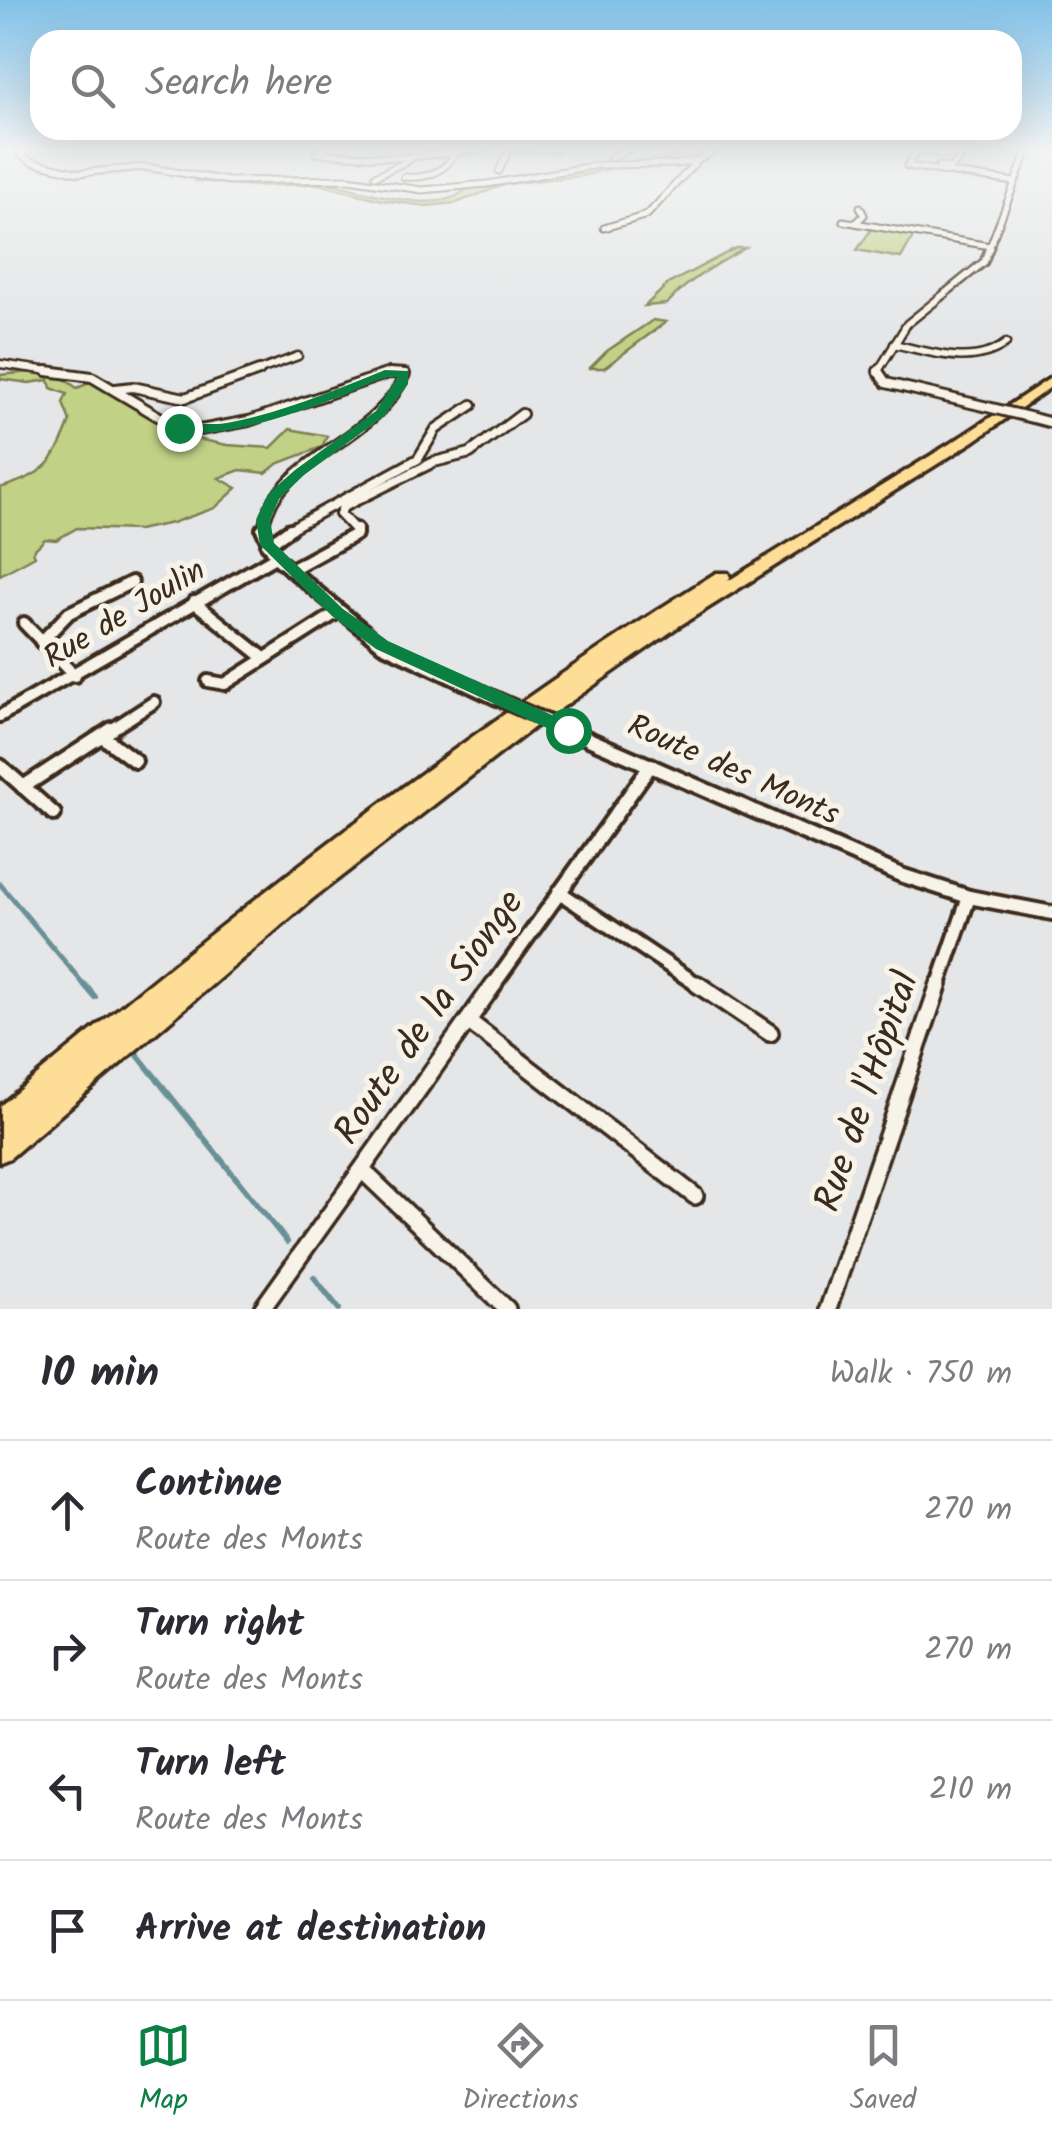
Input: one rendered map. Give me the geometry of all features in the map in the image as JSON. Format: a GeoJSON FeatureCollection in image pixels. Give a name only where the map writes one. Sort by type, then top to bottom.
{"type":"FeatureCollection","features":[{"type":"Feature","properties":{"kind":"highway"},"geometry":{"type":"LineString","coordinates":[[0,1123],[331,849],[519,710],[662,614],[971,425],[1052,368]]}},
{"type":"Feature","properties":{"kind":"highway"},"geometry":{"type":"LineString","coordinates":[[0,1148],[304,892],[530,720],[674,622],[969,438],[1052,381]]}},
{"type":"Feature","properties":{"kind":"highway"},"geometry":{"type":"LineString","coordinates":[[0,1110],[98,1029],[148,998]]}},
{"type":"Feature","properties":{"kind":"street"},"geometry":{"type":"LineString","coordinates":[[604,228],[651,210]]}},
{"type":"Feature","properties":{"kind":"street"},"geometry":{"type":"LineString","coordinates":[[856,223],[864,215],[862,210]]}},
{"type":"Feature","properties":{"kind":"street"},"geometry":{"type":"LineString","coordinates":[[1004,210],[984,262],[906,324],[877,374],[880,380],[1052,423]]}},
{"type":"Feature","properties":{"kind":"street"},"geometry":{"type":"LineString","coordinates":[[843,220],[990,246]]}},
{"type":"Feature","properties":{"kind":"street"},"geometry":{"type":"LineString","coordinates":[[894,344],[988,356],[997,354],[1006,343]]}},
{"type":"Feature","properties":{"kind":"street"},"geometry":{"type":"LineString","coordinates":[[115,389],[132,386],[166,398],[186,398],[298,356]]}},
{"type":"Feature","properties":{"kind":"street"},"geometry":{"type":"LineString","coordinates":[[0,364],[86,375],[176,426],[208,430],[339,393],[388,372],[406,375],[380,414],[299,472],[273,497],[263,520],[267,545],[302,520],[418,459],[443,422],[472,405]]}},
{"type":"Feature","properties":{"kind":"street"},"geometry":{"type":"LineString","coordinates":[[290,570],[356,534],[356,527],[340,514],[346,506],[434,462],[470,453],[522,414]]}},
{"type":"Feature","properties":{"kind":"street","name":"Route des Monts"},"geometry":{"type":"LineString","coordinates":[[267,545],[275,557],[338,612],[410,661],[901,875],[970,897],[1052,913]]}},
{"type":"Feature","properties":{"kind":"street","name":"Rue de Joulin"},"geometry":{"type":"LineString","coordinates":[[0,716],[275,557]]}},
{"type":"Feature","properties":{"kind":"street"},"geometry":{"type":"LineString","coordinates":[[42,642],[47,630],[64,618],[132,582]]}},
{"type":"Feature","properties":{"kind":"street"},"geometry":{"type":"LineString","coordinates":[[194,602],[264,658]]}},
{"type":"Feature","properties":{"kind":"street"},"geometry":{"type":"LineString","coordinates":[[208,681],[225,684],[338,612]]}},
{"type":"Feature","properties":{"kind":"street"},"geometry":{"type":"LineString","coordinates":[[24,623],[75,676]]}},
{"type":"Feature","properties":{"kind":"street"},"geometry":{"type":"LineString","coordinates":[[23,786],[154,702]]}},
{"type":"Feature","properties":{"kind":"street"},"geometry":{"type":"LineString","coordinates":[[102,736],[135,761]]}},
{"type":"Feature","properties":{"kind":"street"},"geometry":{"type":"LineString","coordinates":[[0,766],[54,814]]}},
{"type":"Feature","properties":{"kind":"street","name":"Route de la Sionge"},"geometry":{"type":"LineString","coordinates":[[262,1309],[651,766]]}},
{"type":"Feature","properties":{"kind":"street"},"geometry":{"type":"LineString","coordinates":[[560,892],[770,1033]]}},
{"type":"Feature","properties":{"kind":"street","name":"Rue de l'Hôpital"},"geometry":{"type":"LineString","coordinates":[[828,1309],[970,897]]}},
{"type":"Feature","properties":{"kind":"street"},"geometry":{"type":"LineString","coordinates":[[468,1021],[695,1196]]}},
{"type":"Feature","properties":{"kind":"street"},"geometry":{"type":"LineString","coordinates":[[362,1170],[507,1309]]}},
{"type":"Feature","properties":{"kind":"green space"},"geometry":{"type":"Polygon","coordinates":[[[872,228],[914,235],[901,258],[857,250],[872,228]]]}},
{"type":"Feature","properties":{"kind":"green space"},"geometry":{"type":"Polygon","coordinates":[[[736,248],[745,248],[694,280],[667,304],[645,306],[668,284],[736,248]]]}},
{"type":"Feature","properties":{"kind":"green space"},"geometry":{"type":"Polygon","coordinates":[[[653,320],[666,322],[604,368],[590,368],[607,351],[653,320]]]}},
{"type":"Feature","properties":{"kind":"green space"},"geometry":{"type":"Polygon","coordinates":[[[0,375],[74,375],[67,381],[77,388],[94,381],[178,435],[227,445],[271,448],[290,429],[327,436],[322,447],[277,464],[266,473],[240,470],[219,478],[237,488],[215,508],[138,530],[77,528],[56,540],[45,539],[33,551],[35,556],[0,575],[0,488],[28,478],[46,465],[59,448],[70,421],[63,403],[67,394],[51,388],[49,380],[29,383],[0,379],[0,375]]]}},
{"type":"Feature","properties":{"kind":"waterway"},"geometry":{"type":"LineString","coordinates":[[0,884],[86,987]]}},
{"type":"Feature","properties":{"kind":"waterway"},"geometry":{"type":"LineString","coordinates":[[84,984],[95,997]]}},
{"type":"Feature","properties":{"kind":"waterway"},"geometry":{"type":"LineString","coordinates":[[136,1053],[287,1242]]}},
{"type":"Feature","properties":{"kind":"waterway"},"geometry":{"type":"LineString","coordinates":[[314,1277],[339,1309]]}},
{"type":"Feature","properties":{"kind":"route"},"geometry":{"type":"LineString","coordinates":[[179,428],[208,430],[230,426],[339,393],[388,372],[404,374],[403,384],[380,414],[299,472],[273,497],[263,520],[269,550],[338,612],[382,645],[568,730]]}}]}
